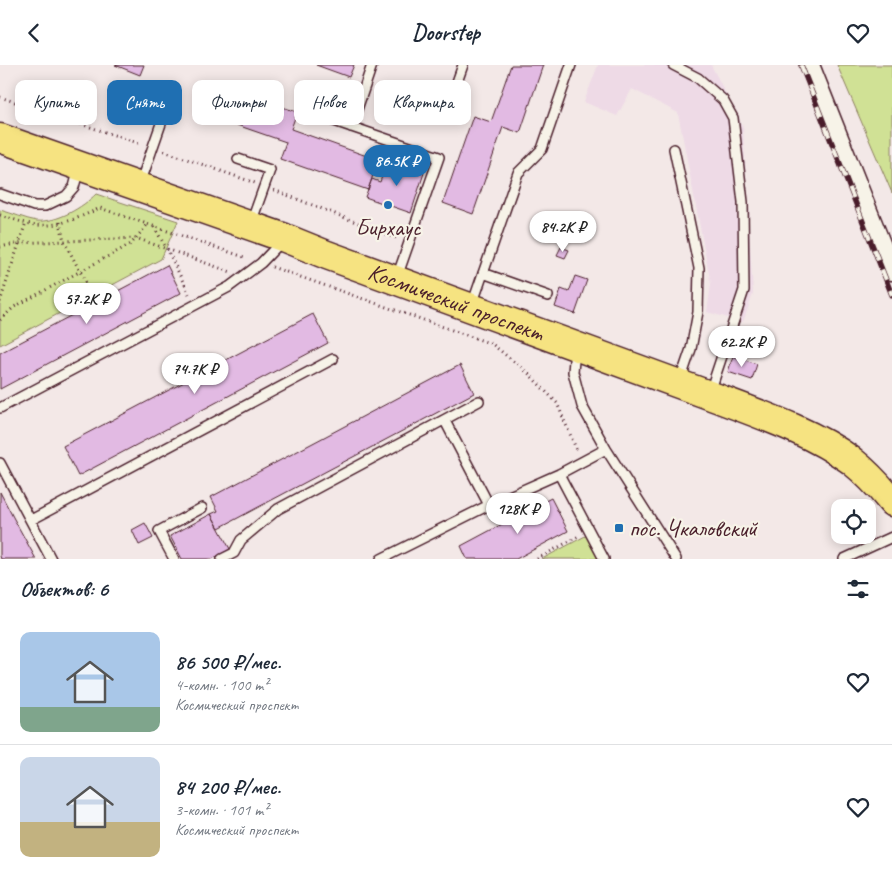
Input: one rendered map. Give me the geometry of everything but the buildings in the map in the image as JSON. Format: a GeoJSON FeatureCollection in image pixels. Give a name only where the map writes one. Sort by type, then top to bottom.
{"type":"FeatureCollection","features":[{"type":"Feature","properties":{"kind":"main road","name":"Космический проспект"},"geometry":{"type":"LineString","coordinates":[[0,138],[139,188],[250,225],[771,419],[817,440],[851,461],[876,483],[892,502]]}},
{"type":"Feature","properties":{"kind":"street"},"geometry":{"type":"LineString","coordinates":[[810,65],[892,271]]}},
{"type":"Feature","properties":{"kind":"lane"},"geometry":{"type":"LineString","coordinates":[[351,127],[372,65]]}},
{"type":"Feature","properties":{"kind":"lane"},"geometry":{"type":"LineString","coordinates":[[458,80],[463,65]]}},
{"type":"Feature","properties":{"kind":"lane"},"geometry":{"type":"LineString","coordinates":[[471,307],[518,173],[542,149],[571,65]]}},
{"type":"Feature","properties":{"kind":"lane"},"geometry":{"type":"LineString","coordinates":[[673,65],[698,78],[723,99],[733,118],[743,202],[744,290],[709,395]]}},
{"type":"Feature","properties":{"kind":"lane"},"geometry":{"type":"LineString","coordinates":[[139,188],[161,125]]}},
{"type":"Feature","properties":{"kind":"lane"},"geometry":{"type":"LineString","coordinates":[[345,125],[439,157],[396,279]]}},
{"type":"Feature","properties":{"kind":"lane"},"geometry":{"type":"LineString","coordinates":[[674,149],[699,268],[698,312],[691,349],[679,384]]}},
{"type":"Feature","properties":{"kind":"lane"},"geometry":{"type":"LineString","coordinates":[[238,159],[270,169],[250,225]]}},
{"type":"Feature","properties":{"kind":"lane"},"geometry":{"type":"LineString","coordinates":[[0,194],[34,206],[45,206],[54,203],[66,196],[74,187],[80,167]]}},
{"type":"Feature","properties":{"kind":"lane"},"geometry":{"type":"LineString","coordinates":[[0,409],[229,287],[261,263],[284,238]]}},
{"type":"Feature","properties":{"kind":"lane"},"geometry":{"type":"LineString","coordinates":[[483,273],[548,296]]}},
{"type":"Feature","properties":{"kind":"lane"},"geometry":{"type":"LineString","coordinates":[[575,346],[573,372],[582,406],[606,449],[676,559]]}},
{"type":"Feature","properties":{"kind":"lane"},"geometry":{"type":"LineString","coordinates":[[30,520],[333,359]]}},
{"type":"Feature","properties":{"kind":"lane"},"geometry":{"type":"LineString","coordinates":[[222,559],[234,553],[241,540],[278,509],[445,421],[479,401]]}},
{"type":"Feature","properties":{"kind":"lane"},"geometry":{"type":"LineString","coordinates":[[445,421],[488,505]]}},
{"type":"Feature","properties":{"kind":"lane"},"geometry":{"type":"LineString","coordinates":[[381,559],[488,505],[559,474],[606,449]]}},
{"type":"Feature","properties":{"kind":"lane"},"geometry":{"type":"LineString","coordinates":[[0,463],[51,559]]}},
{"type":"Feature","properties":{"kind":"lane"},"geometry":{"type":"LineString","coordinates":[[559,474],[604,559]]}},
{"type":"Feature","properties":{"kind":"lane"},"geometry":{"type":"LineString","coordinates":[[174,559],[159,531],[202,508]]}},
{"type":"Feature","properties":{"kind":"lane"},"geometry":{"type":"LineString","coordinates":[[850,558],[892,537]]}},
{"type":"Feature","properties":{"kind":"path"},"geometry":{"type":"LineString","coordinates":[[0,97],[264,186],[409,243]]}},
{"type":"Feature","properties":{"kind":"path"},"geometry":{"type":"LineString","coordinates":[[0,215],[32,225],[75,220],[100,208],[492,344],[529,374],[557,403],[582,462]]}},
{"type":"Feature","properties":{"kind":"path"},"geometry":{"type":"LineString","coordinates":[[0,302],[26,222]]}},
{"type":"Feature","properties":{"kind":"path"},"geometry":{"type":"LineString","coordinates":[[60,222],[64,241],[93,296]]}},
{"type":"Feature","properties":{"kind":"path"},"geometry":{"type":"LineString","coordinates":[[0,320],[14,307],[131,244],[148,224]]}},
{"type":"Feature","properties":{"kind":"path"},"geometry":{"type":"LineString","coordinates":[[154,226],[194,305]]}},
{"type":"Feature","properties":{"kind":"path"},"geometry":{"type":"LineString","coordinates":[[0,247],[19,243],[136,238],[244,276]]}},
{"type":"Feature","properties":{"kind":"path"},"geometry":{"type":"LineString","coordinates":[[537,559],[589,531]]}},
{"type":"Feature","properties":{"kind":"shaded area"},"geometry":{"type":"Polygon","coordinates":[[[598,65],[711,65],[743,127],[753,294],[743,322],[707,312],[711,284],[678,113],[632,89],[617,116],[584,102],[598,65]]]}},
{"type":"Feature","properties":{"kind":"green space"},"geometry":{"type":"Polygon","coordinates":[[[837,65],[892,65],[892,193],[837,65]]]}},
{"type":"Feature","properties":{"kind":"green space"},"geometry":{"type":"Polygon","coordinates":[[[96,194],[178,221],[161,259],[0,345],[0,210],[32,220],[45,221],[69,213],[96,194]]]}},
{"type":"Feature","properties":{"kind":"green space"},"geometry":{"type":"Polygon","coordinates":[[[589,534],[602,559],[542,559],[589,534]]]}},
{"type":"Feature","properties":{"kind":"railway"},"geometry":{"type":"LineString","coordinates":[[801,65],[892,295]]}},
{"type":"Feature","properties":{"kind":"place","name":"Бирхаус"},"geometry":{"type":"Point","coordinates":[388,205]}},
{"type":"Feature","properties":{"kind":"place","name":"пос. Чкаловский"},"geometry":{"type":"Point","coordinates":[619,528]}}]}
